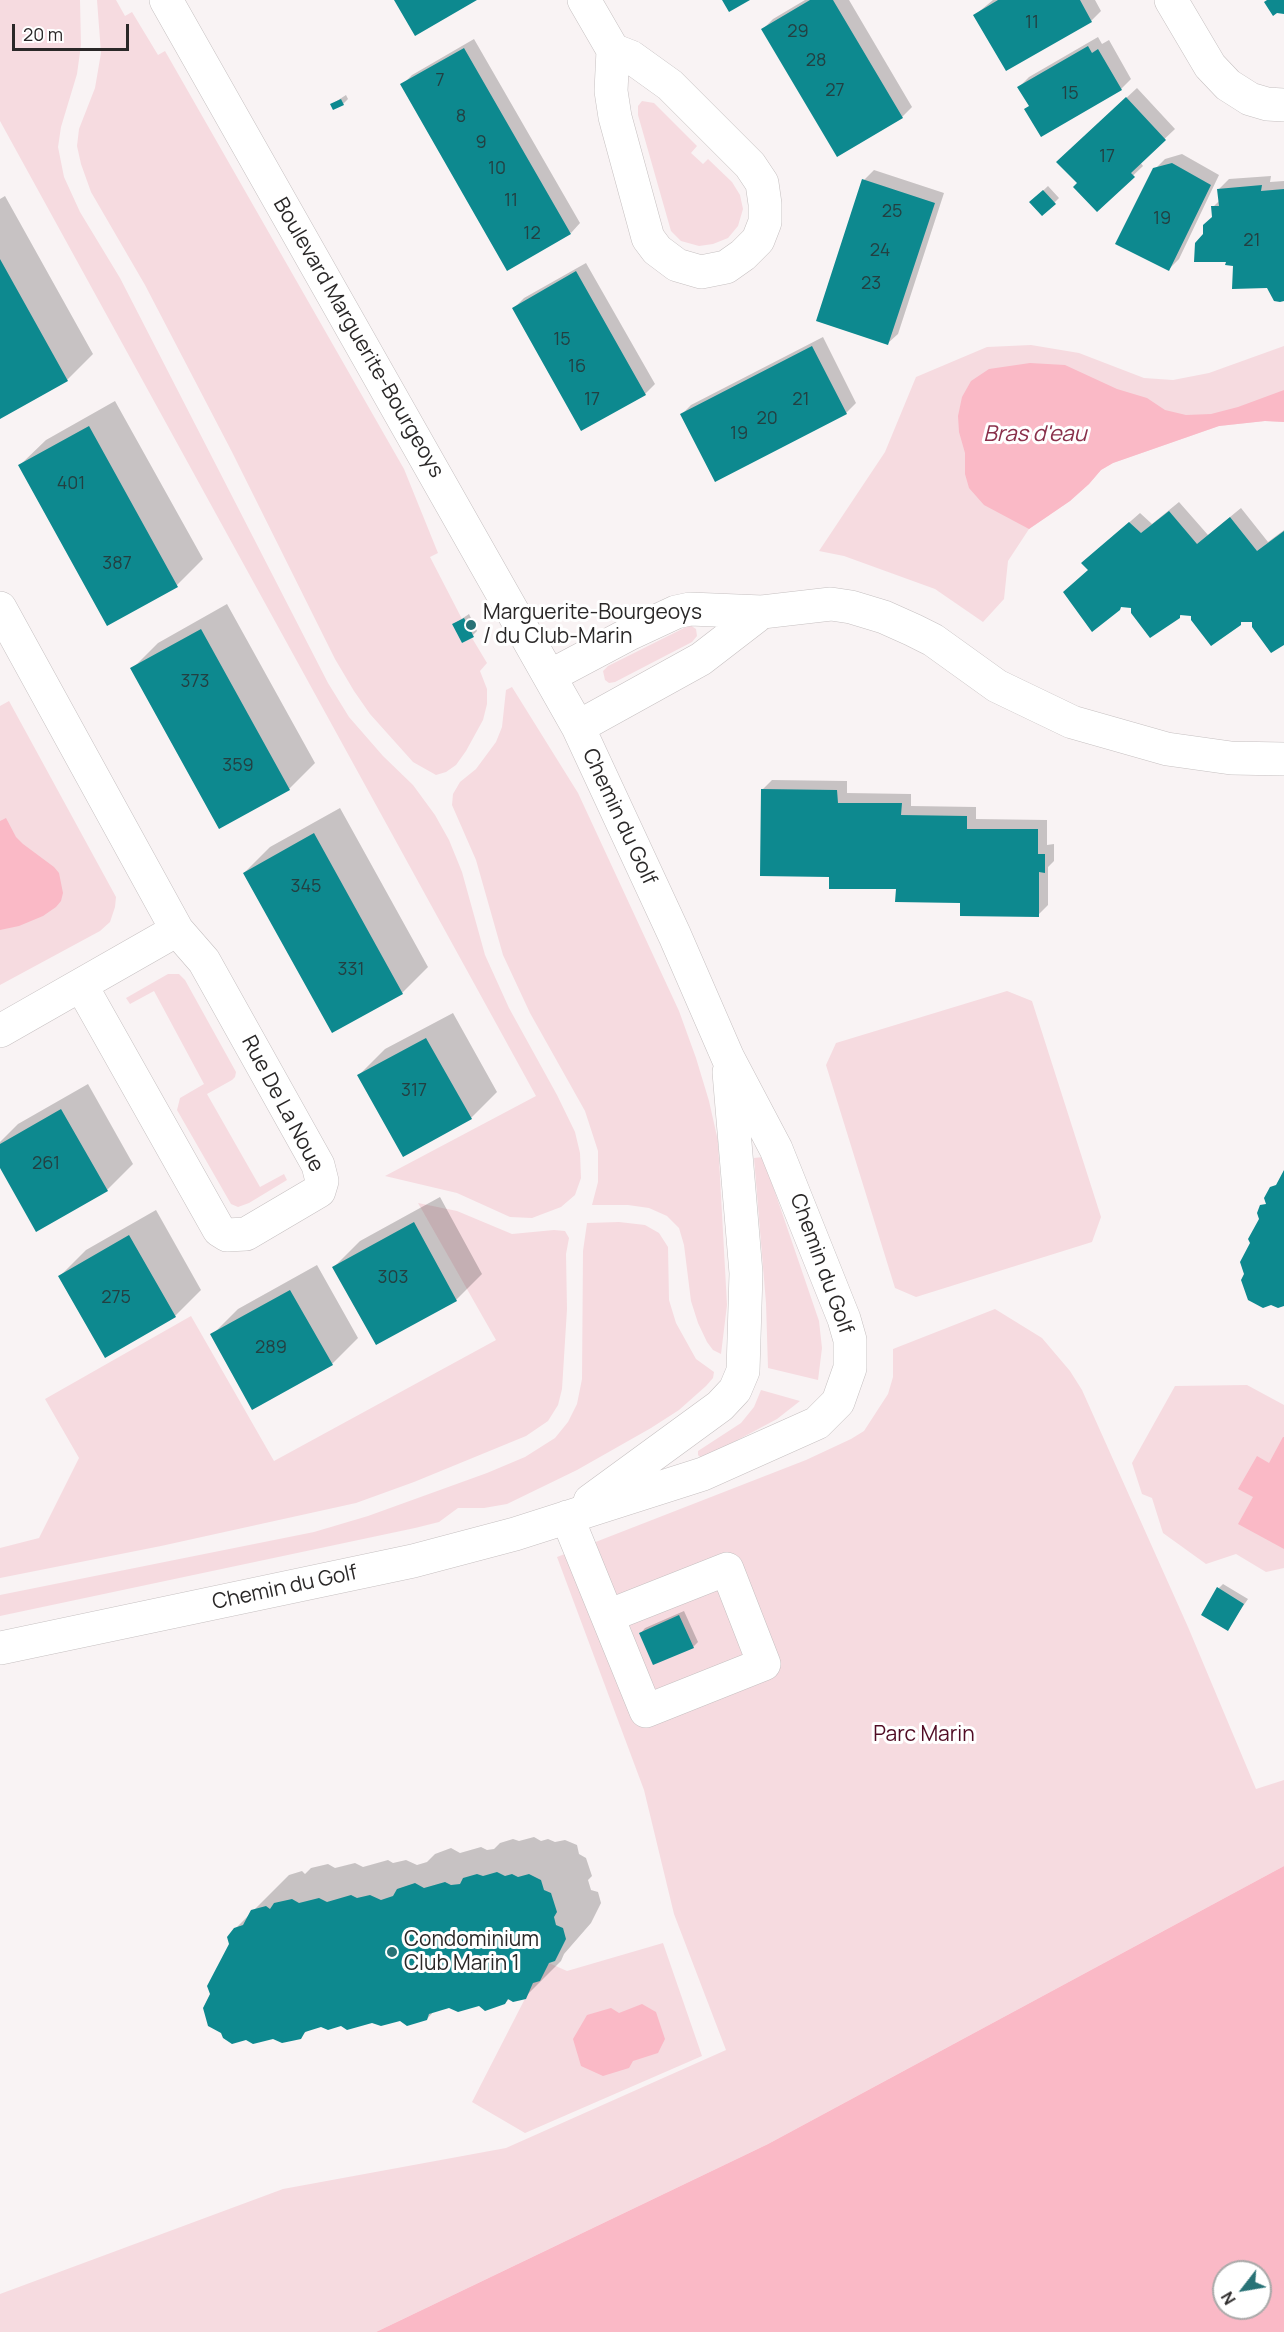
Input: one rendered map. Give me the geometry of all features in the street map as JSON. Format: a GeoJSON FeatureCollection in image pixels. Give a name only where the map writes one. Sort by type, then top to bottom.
{"type":"FeatureCollection","features":[{"type":"Feature","properties":{"kind":"street","name":"Boulevard Marguerite-Bourgeoys"},"geometry":{"type":"LineString","coordinates":[[166,0],[550,676]]}},
{"type":"Feature","properties":{"kind":"street"},"geometry":{"type":"LineString","coordinates":[[584,0],[613,50],[611,91],[615,117],[648,238],[657,250],[677,265],[701,272],[726,267],[758,240],[765,222],[762,183],[750,165],[670,85],[631,57],[613,50]]}},
{"type":"Feature","properties":{"kind":"street"},"geometry":{"type":"LineString","coordinates":[[1171,0],[1210,66],[1228,85],[1250,99],[1267,104],[1284,105]]}},
{"type":"Feature","properties":{"kind":"street"},"geometry":{"type":"LineString","coordinates":[[550,676],[676,612],[690,609],[762,612],[831,604],[851,607],[884,617],[913,630],[933,640],[997,686],[1072,722],[1167,749],[1231,758],[1284,759]]}},
{"type":"Feature","properties":{"kind":"street","name":"Rue De La Noue"},"geometry":{"type":"LineString","coordinates":[[0,608],[177,930],[204,961],[318,1165],[322,1185],[319,1191],[246,1233],[227,1235],[219,1230],[81,985]]}},
{"type":"Feature","properties":{"kind":"street"},"geometry":{"type":"LineString","coordinates":[[579,727],[701,659],[762,612]]}},
{"type":"Feature","properties":{"kind":"street","name":"Chemin du Golf"},"geometry":{"type":"LineString","coordinates":[[0,1648],[466,1548],[703,1474],[800,1433],[817,1423],[838,1402],[846,1383],[851,1355],[844,1319],[776,1149],[728,1058],[579,727],[550,676]]}},
{"type":"Feature","properties":{"kind":"street"},"geometry":{"type":"LineString","coordinates":[[0,1031],[177,930]]}},
{"type":"Feature","properties":{"kind":"street","name":"Chemin du Golf"},"geometry":{"type":"LineString","coordinates":[[567,1517],[720,1406],[735,1390],[743,1371],[746,1273],[728,1058]]}},
{"type":"Feature","properties":{"kind":"street"},"geometry":{"type":"LineString","coordinates":[[567,1517],[646,1711],[764,1664],[727,1569],[608,1616]]}},
{"type":"Feature","properties":{"kind":"green space"},"geometry":{"type":"Polygon","coordinates":[[[0,0],[80,0],[81,45],[77,74],[61,127],[58,147],[64,177],[80,212],[120,278],[328,683],[349,717],[383,756],[413,785],[435,815],[449,840],[462,872],[485,955],[509,1008],[575,1132],[580,1153],[581,1178],[575,1195],[561,1207],[532,1218],[510,1217],[457,1193],[385,1176],[536,1096],[0,121],[0,0]]]}},
{"type":"Feature","properties":{"kind":"green space"},"geometry":{"type":"Polygon","coordinates":[[[97,0],[116,0],[125,16],[132,12],[158,55],[165,51],[404,469],[438,553],[430,557],[462,619],[452,624],[462,643],[472,638],[487,663],[480,671],[487,689],[487,704],[483,720],[466,751],[456,765],[446,772],[436,775],[413,762],[370,714],[354,691],[335,659],[232,452],[145,285],[91,192],[77,146],[79,129],[95,88],[101,53],[97,0]]]}},
{"type":"Feature","properties":{"kind":"green space"},"geometry":{"type":"Polygon","coordinates":[[[642,101],[654,103],[697,146],[691,153],[703,164],[708,159],[732,182],[740,195],[743,209],[738,226],[728,238],[699,246],[681,241],[671,231],[638,115],[638,106],[642,101]]]}},
{"type":"Feature","properties":{"kind":"green space"},"geometry":{"type":"Polygon","coordinates":[[[1031,345],[1079,353],[1144,378],[1173,380],[1209,373],[1284,346],[1284,422],[1265,421],[1219,426],[1113,463],[1101,470],[1070,501],[1029,529],[1008,561],[1004,599],[983,622],[935,589],[844,556],[819,551],[885,452],[916,377],[987,347],[1031,345]]]}},
{"type":"Feature","properties":{"kind":"green space"},"geometry":{"type":"Polygon","coordinates":[[[690,625],[696,629],[697,636],[692,642],[615,682],[609,683],[605,680],[603,671],[608,666],[690,625]]]}},
{"type":"Feature","properties":{"kind":"green space"},"geometry":{"type":"Polygon","coordinates":[[[512,687],[578,793],[679,1011],[696,1058],[718,1141],[727,1305],[721,1354],[713,1350],[707,1342],[698,1323],[691,1301],[684,1245],[679,1228],[667,1216],[649,1208],[628,1205],[592,1205],[598,1182],[598,1151],[585,1111],[530,1013],[503,955],[476,860],[452,805],[453,794],[460,782],[476,769],[496,742],[502,727],[506,690],[512,687]]]}},
{"type":"Feature","properties":{"kind":"green space"},"geometry":{"type":"Polygon","coordinates":[[[9,701],[116,897],[110,922],[100,931],[0,985],[0,706],[9,701]]]}},
{"type":"Feature","properties":{"kind":"green space"},"geometry":{"type":"Polygon","coordinates":[[[168,974],[179,974],[185,980],[236,1072],[232,1080],[207,1094],[260,1187],[284,1174],[287,1180],[249,1203],[238,1207],[231,1204],[177,1110],[180,1098],[204,1084],[154,991],[130,1004],[126,998],[168,974]]]}},
{"type":"Feature","properties":{"kind":"green space"},"geometry":{"type":"Polygon","coordinates":[[[1007,991],[1032,1001],[1101,1217],[1092,1242],[916,1297],[895,1288],[826,1065],[836,1043],[1007,991]]]}},
{"type":"Feature","properties":{"kind":"green space"},"geometry":{"type":"Polygon","coordinates":[[[763,1157],[819,1321],[822,1348],[818,1380],[768,1368],[766,1303],[754,1158],[763,1157]]]}},
{"type":"Feature","properties":{"kind":"green space"},"geometry":{"type":"Polygon","coordinates":[[[418,1203],[457,1211],[512,1234],[565,1231],[569,1238],[566,1254],[567,1309],[562,1389],[558,1405],[548,1421],[526,1436],[356,1503],[161,1546],[0,1578],[0,1548],[39,1538],[79,1458],[45,1399],[191,1316],[274,1461],[496,1340],[418,1203]]]}},
{"type":"Feature","properties":{"kind":"green space"},"geometry":{"type":"Polygon","coordinates":[[[619,1222],[645,1225],[659,1233],[668,1247],[669,1300],[676,1323],[696,1359],[714,1372],[713,1378],[706,1386],[679,1410],[651,1428],[577,1470],[507,1504],[484,1508],[458,1508],[439,1522],[415,1528],[0,1616],[0,1595],[314,1532],[368,1516],[487,1473],[525,1457],[555,1438],[568,1422],[577,1404],[582,1379],[583,1251],[587,1223],[619,1222]]]}},
{"type":"Feature","properties":{"kind":"green space","name":"Parc Marin"},"geometry":{"type":"Polygon","coordinates":[[[995,1309],[1042,1338],[1070,1371],[1082,1390],[1188,1627],[1256,1789],[1284,1780],[1284,1866],[768,2144],[376,2332],[0,2332],[0,2294],[283,2189],[506,2148],[726,2050],[674,1914],[644,1790],[557,1557],[806,1460],[851,1439],[864,1431],[888,1394],[893,1377],[893,1349],[995,1309]]]}},
{"type":"Feature","properties":{"kind":"green space"},"geometry":{"type":"Polygon","coordinates":[[[1247,1385],[1284,1405],[1284,1568],[1266,1572],[1236,1554],[1206,1564],[1163,1533],[1152,1498],[1142,1494],[1132,1463],[1175,1386],[1247,1385]]]}},
{"type":"Feature","properties":{"kind":"green space"},"geometry":{"type":"Polygon","coordinates":[[[761,1390],[800,1401],[777,1419],[702,1459],[698,1451],[741,1423],[754,1407],[761,1390]]]}},
{"type":"Feature","properties":{"kind":"green space"},"geometry":{"type":"Polygon","coordinates":[[[663,1943],[702,2056],[525,2133],[472,2102],[533,1983],[549,1963],[567,1971],[663,1943]]]}},
{"type":"Feature","properties":{"kind":"water","name":"Bras d'eau"},"geometry":{"type":"Polygon","coordinates":[[[1030,363],[1065,365],[1117,389],[1147,398],[1165,410],[1186,415],[1211,414],[1284,390],[1284,422],[1265,421],[1219,426],[1113,463],[1101,470],[1070,501],[1029,529],[984,505],[969,488],[965,474],[965,453],[959,432],[958,416],[962,397],[971,381],[989,369],[1030,363]]]}},
{"type":"Feature","properties":{"kind":"water"},"geometry":{"type":"Polygon","coordinates":[[[6,818],[16,837],[59,873],[63,893],[56,907],[43,916],[19,926],[0,930],[0,821],[6,818]]]}},
{"type":"Feature","properties":{"kind":"water"},"geometry":{"type":"Polygon","coordinates":[[[1283,1437],[1284,1549],[1238,1524],[1253,1497],[1238,1489],[1257,1456],[1269,1463],[1283,1437]]]}},
{"type":"Feature","properties":{"kind":"water"},"geometry":{"type":"Polygon","coordinates":[[[1284,1866],[1284,2332],[376,2332],[768,2144],[1284,1866]]]}},
{"type":"Feature","properties":{"kind":"water"},"geometry":{"type":"Polygon","coordinates":[[[642,2004],[656,2012],[665,2039],[658,2053],[633,2061],[629,2068],[603,2076],[581,2066],[573,2039],[587,2015],[611,2008],[619,2013],[642,2004]]]}},
{"type":"Feature","properties":{"kind":"building"},"geometry":{"type":"Polygon","coordinates":[[[394,0],[477,0],[415,36],[394,0]]]}},
{"type":"Feature","properties":{"kind":"building"},"geometry":{"type":"Polygon","coordinates":[[[722,0],[750,0],[729,12],[722,0]]]}},
{"type":"Feature","properties":{"kind":"building"},"geometry":{"type":"Polygon","coordinates":[[[810,0],[833,0],[903,118],[837,157],[761,29],[810,0]]]}},
{"type":"Feature","properties":{"kind":"building"},"geometry":{"type":"Polygon","coordinates":[[[998,0],[1080,0],[1092,22],[1006,71],[973,15],[998,0]]]}},
{"type":"Feature","properties":{"kind":"building"},"geometry":{"type":"Polygon","coordinates":[[[1284,0],[1284,14],[1277,13],[1273,16],[1264,2],[1284,0]]]}},
{"type":"Feature","properties":{"kind":"building"},"geometry":{"type":"Polygon","coordinates":[[[1088,46],[1092,53],[1098,49],[1122,90],[1041,137],[1024,109],[1029,106],[1017,87],[1088,46]]]}},
{"type":"Feature","properties":{"kind":"building"},"geometry":{"type":"Polygon","coordinates":[[[464,48],[571,234],[507,271],[400,84],[464,48]]]}},
{"type":"Feature","properties":{"kind":"building"},"geometry":{"type":"Polygon","coordinates":[[[1126,97],[1166,140],[1131,173],[1135,177],[1097,212],[1073,187],[1077,183],[1056,162],[1126,97]]]}},
{"type":"Feature","properties":{"kind":"building"},"geometry":{"type":"Polygon","coordinates":[[[341,99],[344,105],[333,110],[330,104],[341,99]]]}},
{"type":"Feature","properties":{"kind":"building"},"geometry":{"type":"Polygon","coordinates":[[[1172,163],[1211,185],[1169,271],[1115,244],[1153,168],[1172,163]]]}},
{"type":"Feature","properties":{"kind":"building"},"geometry":{"type":"Polygon","coordinates":[[[862,179],[935,203],[888,345],[816,321],[862,179]]]}},
{"type":"Feature","properties":{"kind":"building"},"geometry":{"type":"Polygon","coordinates":[[[1262,185],[1261,191],[1284,189],[1284,301],[1280,302],[1274,301],[1267,288],[1232,289],[1233,266],[1225,265],[1226,262],[1194,262],[1195,243],[1203,234],[1203,225],[1212,217],[1211,206],[1219,206],[1217,189],[1262,185]]]}},
{"type":"Feature","properties":{"kind":"building"},"geometry":{"type":"Polygon","coordinates":[[[1043,190],[1056,204],[1042,216],[1029,202],[1043,190]]]}},
{"type":"Feature","properties":{"kind":"building"},"geometry":{"type":"Polygon","coordinates":[[[0,259],[68,381],[0,419],[0,259]]]}},
{"type":"Feature","properties":{"kind":"building"},"geometry":{"type":"Polygon","coordinates":[[[576,271],[646,395],[581,431],[512,308],[576,271]]]}},
{"type":"Feature","properties":{"kind":"building"},"geometry":{"type":"Polygon","coordinates":[[[812,346],[847,414],[715,482],[680,414],[812,346]]]}},
{"type":"Feature","properties":{"kind":"building"},"geometry":{"type":"Polygon","coordinates":[[[89,426],[178,587],[107,626],[18,465],[89,426]]]}},
{"type":"Feature","properties":{"kind":"building"},"geometry":{"type":"Polygon","coordinates":[[[1169,511],[1197,544],[1230,517],[1257,551],[1284,531],[1284,645],[1271,653],[1252,627],[1252,622],[1241,622],[1241,625],[1211,646],[1191,620],[1191,616],[1180,615],[1180,618],[1150,638],[1131,613],[1131,608],[1121,607],[1092,632],[1063,592],[1088,570],[1081,563],[1129,522],[1141,533],[1169,511]]]}},
{"type":"Feature","properties":{"kind":"building"},"geometry":{"type":"Polygon","coordinates":[[[464,618],[474,637],[462,643],[452,624],[464,618]]]}},
{"type":"Feature","properties":{"kind":"building"},"geometry":{"type":"Polygon","coordinates":[[[201,629],[290,790],[219,829],[130,668],[201,629]]]}},
{"type":"Feature","properties":{"kind":"building"},"geometry":{"type":"Polygon","coordinates":[[[761,789],[837,790],[838,803],[902,803],[901,815],[967,816],[967,829],[1038,829],[1038,854],[1045,854],[1045,873],[1039,872],[1039,917],[960,916],[960,903],[895,902],[896,889],[829,889],[829,877],[760,876],[761,789]]]}},
{"type":"Feature","properties":{"kind":"building"},"geometry":{"type":"Polygon","coordinates":[[[314,833],[403,994],[332,1033],[243,873],[314,833]]]}},
{"type":"Feature","properties":{"kind":"building"},"geometry":{"type":"Polygon","coordinates":[[[426,1038],[472,1119],[403,1157],[357,1075],[426,1038]]]}},
{"type":"Feature","properties":{"kind":"building"},"geometry":{"type":"Polygon","coordinates":[[[61,1109],[108,1191],[36,1232],[0,1168],[0,1144],[61,1109]]]}},
{"type":"Feature","properties":{"kind":"building"},"geometry":{"type":"Polygon","coordinates":[[[1284,1170],[1284,1306],[1278,1308],[1271,1305],[1263,1308],[1248,1300],[1241,1280],[1244,1274],[1240,1262],[1250,1243],[1248,1239],[1259,1219],[1257,1213],[1260,1205],[1266,1204],[1264,1198],[1270,1187],[1276,1185],[1284,1170]]]}},
{"type":"Feature","properties":{"kind":"building"},"geometry":{"type":"Polygon","coordinates":[[[414,1222],[457,1301],[376,1345],[332,1267],[414,1222]]]}},
{"type":"Feature","properties":{"kind":"building"},"geometry":{"type":"Polygon","coordinates":[[[129,1235],[176,1317],[105,1358],[58,1276],[129,1235]]]}},
{"type":"Feature","properties":{"kind":"building"},"geometry":{"type":"Polygon","coordinates":[[[290,1290],[333,1365],[252,1410],[210,1334],[290,1290]]]}},
{"type":"Feature","properties":{"kind":"building"},"geometry":{"type":"Polygon","coordinates":[[[1217,1587],[1244,1604],[1228,1631],[1201,1615],[1217,1587]]]}},
{"type":"Feature","properties":{"kind":"building"},"geometry":{"type":"Polygon","coordinates":[[[679,1615],[694,1648],[653,1665],[639,1633],[679,1615]]]}},
{"type":"Feature","properties":{"kind":"building","name":"Condominium Club Marin 1"},"geometry":{"type":"Polygon","coordinates":[[[497,1872],[505,1876],[512,1874],[518,1877],[529,1874],[541,1880],[544,1890],[551,1893],[557,1912],[554,1917],[556,1925],[563,1928],[566,1939],[555,1961],[549,1963],[540,1981],[533,1983],[526,1999],[513,2002],[508,1999],[505,2004],[485,2011],[479,2006],[458,2012],[449,2008],[429,2014],[427,2020],[407,2026],[400,2021],[381,2026],[372,2023],[347,2030],[341,2026],[328,2030],[321,2027],[305,2032],[301,2039],[282,2043],[273,2039],[253,2044],[246,2040],[232,2044],[223,2038],[221,2033],[208,2026],[203,2008],[210,1994],[207,1986],[229,1944],[227,1937],[234,1928],[243,1925],[251,1910],[266,1906],[270,1909],[274,1903],[292,1899],[299,1903],[319,1898],[327,1902],[351,1895],[357,1898],[370,1895],[381,1900],[393,1896],[397,1889],[415,1883],[424,1888],[445,1882],[451,1885],[460,1884],[463,1878],[497,1872]]]}},
{"type":"Feature","properties":{"kind":"place","name":"Marguerite-Bourgeoys / du Club-Marin"},"geometry":{"type":"Point","coordinates":[471,625]}},
{"type":"Feature","properties":{"kind":"place","name":"Condominium Club Marin 1"},"geometry":{"type":"Point","coordinates":[392,1952]}}]}
